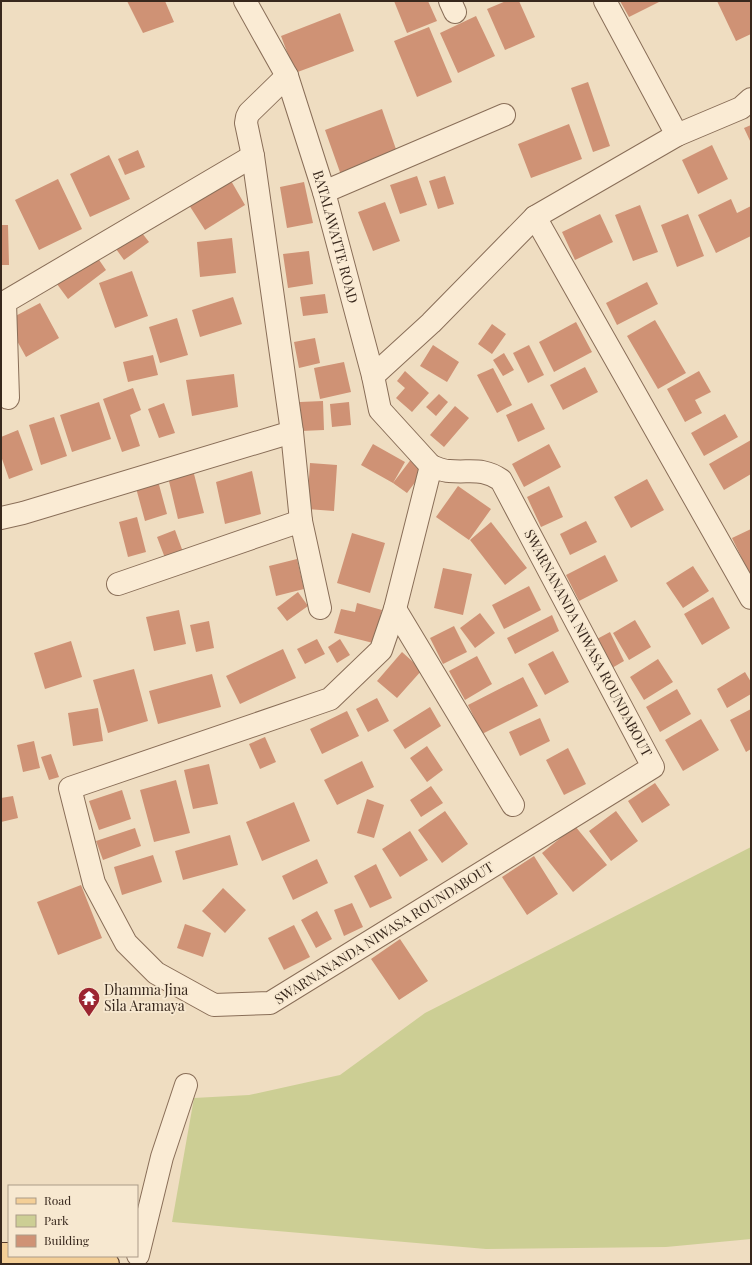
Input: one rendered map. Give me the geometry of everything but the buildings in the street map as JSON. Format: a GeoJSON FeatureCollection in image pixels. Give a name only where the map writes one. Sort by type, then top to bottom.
{"type":"FeatureCollection","features":[{"type":"Feature","properties":{"kind":"main road"},"geometry":{"type":"LineString","coordinates":[[34,1257],[108,1264]]}},
{"type":"Feature","properties":{"kind":"street","name":"BATALAWATTE ROAD"},"geometry":{"type":"LineString","coordinates":[[245,1],[287,76],[324,192],[380,410],[431,466]]}},
{"type":"Feature","properties":{"kind":"street"},"geometry":{"type":"LineString","coordinates":[[605,1],[677,136]]}},
{"type":"Feature","properties":{"kind":"street"},"geometry":{"type":"LineString","coordinates":[[287,76],[249,112],[246,123],[292,432],[301,521],[320,608]]}},
{"type":"Feature","properties":{"kind":"street"},"geometry":{"type":"LineString","coordinates":[[372,376],[431,323],[535,217],[677,136],[742,108],[751,99]]}},
{"type":"Feature","properties":{"kind":"street"},"geometry":{"type":"LineString","coordinates":[[324,192],[504,114]]}},
{"type":"Feature","properties":{"kind":"street"},"geometry":{"type":"LineString","coordinates":[[8,398],[3,301],[252,156]]}},
{"type":"Feature","properties":{"kind":"street"},"geometry":{"type":"LineString","coordinates":[[535,217],[751,598]]}},
{"type":"Feature","properties":{"kind":"street"},"geometry":{"type":"LineString","coordinates":[[1,518],[23,513],[292,432]]}},
{"type":"Feature","properties":{"kind":"street","name":"SWARNANANDA NIWASA ROUNDABOUT"},"geometry":{"type":"LineString","coordinates":[[431,466],[448,471],[480,471],[492,473],[501,480],[653,767],[270,1003],[214,1005],[156,973],[126,943],[94,883],[70,788],[330,700],[381,650],[395,609],[431,466]]}},
{"type":"Feature","properties":{"kind":"street"},"geometry":{"type":"LineString","coordinates":[[118,584],[301,521]]}},
{"type":"Feature","properties":{"kind":"street"},"geometry":{"type":"LineString","coordinates":[[395,609],[513,805]]}},
{"type":"Feature","properties":{"kind":"street"},"geometry":{"type":"LineString","coordinates":[[138,1255],[162,1157],[186,1085]]}},
{"type":"Feature","properties":{"kind":"green space"},"geometry":{"type":"Polygon","coordinates":[[[751,847],[751,1239],[666,1247],[486,1249],[172,1222],[194,1098],[249,1095],[340,1075],[425,1013],[751,847]]]}},
{"type":"Feature","properties":{"kind":"place","name":"Dhamma Jina Sila Aramaya"},"geometry":{"type":"Point","coordinates":[89,1018]}}]}
